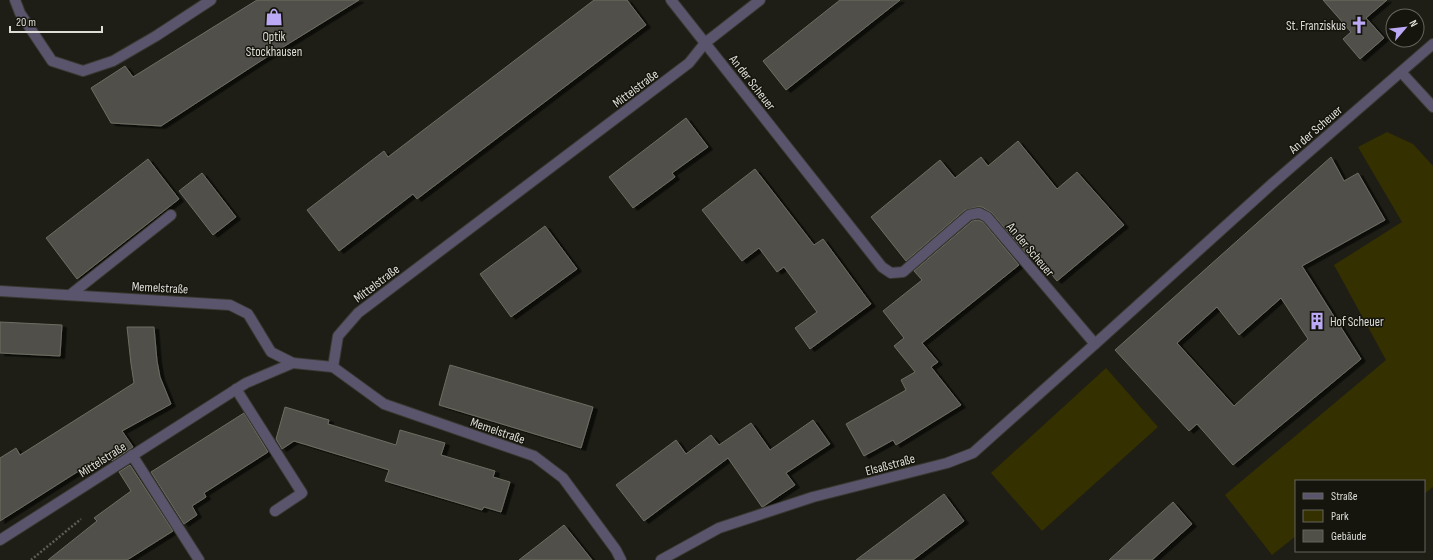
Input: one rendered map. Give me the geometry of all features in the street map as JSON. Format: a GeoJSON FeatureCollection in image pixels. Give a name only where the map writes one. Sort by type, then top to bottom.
{"type":"FeatureCollection","features":[{"type":"Feature","properties":{"kind":"street"},"geometry":{"type":"LineString","coordinates":[[15,0],[20,13],[52,61],[82,71],[112,61],[156,36],[211,0]]}},
{"type":"Feature","properties":{"kind":"street","name":"An der Scheuer"},"geometry":{"type":"LineString","coordinates":[[671,0],[882,267],[891,274],[903,272],[969,215],[979,213],[987,217],[1095,344],[1267,188],[1433,44]]}},
{"type":"Feature","properties":{"kind":"street","name":"Mittelstraße"},"geometry":{"type":"LineString","coordinates":[[0,540],[246,383],[293,363],[333,367],[338,336],[358,313],[689,63],[705,43],[760,0]]}},
{"type":"Feature","properties":{"kind":"street"},"geometry":{"type":"LineString","coordinates":[[1402,72],[1433,107]]}},
{"type":"Feature","properties":{"kind":"street"},"geometry":{"type":"LineString","coordinates":[[70,295],[171,215]]}},
{"type":"Feature","properties":{"kind":"street","name":"Memelstraße"},"geometry":{"type":"LineString","coordinates":[[0,291],[230,305],[248,314],[271,352],[293,363]]}},
{"type":"Feature","properties":{"kind":"street","name":"Elsaßstraße"},"geometry":{"type":"LineString","coordinates":[[661,560],[719,528],[814,498],[947,463],[973,453],[1095,344]]}},
{"type":"Feature","properties":{"kind":"street","name":"Memelstraße"},"geometry":{"type":"LineString","coordinates":[[333,367],[360,385],[384,404],[534,456],[563,478],[616,550],[621,560]]}},
{"type":"Feature","properties":{"kind":"street"},"geometry":{"type":"LineString","coordinates":[[236,389],[302,493],[275,511]]}},
{"type":"Feature","properties":{"kind":"street"},"geometry":{"type":"LineString","coordinates":[[132,455],[198,560]]}},
{"type":"Feature","properties":{"kind":"path"},"geometry":{"type":"LineString","coordinates":[[31,560],[80,519]]}},
{"type":"Feature","properties":{"kind":"green space"},"geometry":{"type":"Polygon","coordinates":[[[1387,132],[1413,144],[1433,166],[1433,487],[1425,493],[1425,480],[1295,480],[1295,537],[1272,555],[1225,495],[1386,360],[1334,265],[1402,222],[1358,147],[1387,132]]]}},
{"type":"Feature","properties":{"kind":"green space"},"geometry":{"type":"Polygon","coordinates":[[[1106,368],[1158,427],[1042,531],[991,473],[1106,368]]]}},
{"type":"Feature","properties":{"kind":"building"},"geometry":{"type":"Polygon","coordinates":[[[257,0],[359,0],[259,62],[161,126],[111,123],[91,88],[125,66],[133,77],[257,0]]]}},
{"type":"Feature","properties":{"kind":"building"},"geometry":{"type":"Polygon","coordinates":[[[594,0],[627,0],[646,25],[417,199],[413,194],[339,251],[307,210],[384,151],[388,157],[594,0]]]}},
{"type":"Feature","properties":{"kind":"building"},"geometry":{"type":"Polygon","coordinates":[[[840,0],[900,0],[786,90],[763,61],[840,0]]]}},
{"type":"Feature","properties":{"kind":"building","name":"St. Franziskus"},"geometry":{"type":"Polygon","coordinates":[[[1323,0],[1387,0],[1366,18],[1384,38],[1360,59],[1343,39],[1351,32],[1323,0]]]}},
{"type":"Feature","properties":{"kind":"building"},"geometry":{"type":"Polygon","coordinates":[[[686,118],[708,147],[672,173],[675,177],[633,208],[609,177],[686,118]]]}},
{"type":"Feature","properties":{"kind":"building"},"geometry":{"type":"Polygon","coordinates":[[[1018,141],[1057,189],[1077,172],[1124,225],[1057,281],[1034,253],[1029,257],[992,213],[982,207],[965,210],[906,261],[871,217],[940,160],[955,178],[981,157],[988,166],[1018,141]]]}},
{"type":"Feature","properties":{"kind":"building"},"geometry":{"type":"Polygon","coordinates":[[[1331,157],[1344,181],[1358,173],[1385,220],[1302,266],[1361,359],[1233,465],[1197,424],[1189,431],[1115,350],[1331,157]],[[1281,298],[1239,335],[1217,307],[1177,343],[1234,406],[1308,339],[1281,298]]]}},
{"type":"Feature","properties":{"kind":"building"},"geometry":{"type":"Polygon","coordinates":[[[148,159],[179,199],[77,279],[46,238],[148,159]]]}},
{"type":"Feature","properties":{"kind":"building"},"geometry":{"type":"Polygon","coordinates":[[[755,169],[814,245],[823,239],[871,304],[810,349],[795,328],[817,312],[784,267],[777,272],[759,248],[742,261],[702,210],[755,169]]]}},
{"type":"Feature","properties":{"kind":"building"},"geometry":{"type":"Polygon","coordinates":[[[202,173],[236,217],[213,235],[179,191],[202,173]]]}},
{"type":"Feature","properties":{"kind":"building"},"geometry":{"type":"Polygon","coordinates":[[[978,220],[983,222],[1019,265],[922,343],[938,362],[931,367],[961,405],[896,445],[893,440],[864,456],[846,424],[906,390],[901,380],[915,372],[894,346],[904,338],[883,311],[922,280],[914,271],[972,221],[978,220]]]}},
{"type":"Feature","properties":{"kind":"building"},"geometry":{"type":"Polygon","coordinates":[[[545,226],[577,269],[511,317],[480,274],[545,226]]]}},
{"type":"Feature","properties":{"kind":"building"},"geometry":{"type":"Polygon","coordinates":[[[0,322],[62,325],[60,356],[0,353],[0,322]]]}},
{"type":"Feature","properties":{"kind":"building"},"geometry":{"type":"Polygon","coordinates":[[[127,327],[154,327],[160,377],[171,404],[122,431],[133,447],[112,461],[107,453],[0,521],[0,458],[16,448],[20,455],[134,383],[127,327]]]}},
{"type":"Feature","properties":{"kind":"building"},"geometry":{"type":"Polygon","coordinates":[[[450,365],[593,407],[581,448],[439,405],[450,365]]]}},
{"type":"Feature","properties":{"kind":"building"},"geometry":{"type":"Polygon","coordinates":[[[285,407],[329,420],[328,424],[396,445],[400,430],[445,443],[441,455],[495,471],[493,477],[510,482],[501,512],[484,507],[482,510],[385,481],[389,470],[294,441],[282,449],[276,439],[285,407]]]}},
{"type":"Feature","properties":{"kind":"building"},"geometry":{"type":"Polygon","coordinates":[[[244,413],[268,452],[204,493],[206,497],[192,506],[197,515],[184,524],[151,472],[244,413]]]}},
{"type":"Feature","properties":{"kind":"building"},"geometry":{"type":"Polygon","coordinates":[[[813,420],[830,444],[786,473],[795,485],[762,507],[728,458],[644,521],[616,485],[676,440],[686,454],[711,435],[719,445],[751,423],[770,450],[813,420]]]}},
{"type":"Feature","properties":{"kind":"building"},"geometry":{"type":"Polygon","coordinates":[[[130,465],[173,531],[127,560],[48,560],[97,521],[94,518],[131,491],[119,472],[130,465]]]}},
{"type":"Feature","properties":{"kind":"building"},"geometry":{"type":"Polygon","coordinates":[[[944,494],[964,521],[913,560],[856,560],[944,494]]]}},
{"type":"Feature","properties":{"kind":"building"},"geometry":{"type":"Polygon","coordinates":[[[1173,502],[1192,524],[1152,560],[1109,560],[1173,502]]]}},
{"type":"Feature","properties":{"kind":"building"},"geometry":{"type":"Polygon","coordinates":[[[564,525],[592,560],[519,560],[564,525]]]}},
{"type":"Feature","properties":{"kind":"place","name":"Optik Stockhausen"},"geometry":{"type":"Point","coordinates":[274,17]}},
{"type":"Feature","properties":{"kind":"place","name":"St. Franziskus"},"geometry":{"type":"Point","coordinates":[1359,25]}},
{"type":"Feature","properties":{"kind":"place","name":"Hof Scheuer"},"geometry":{"type":"Point","coordinates":[1317,321]}}]}
